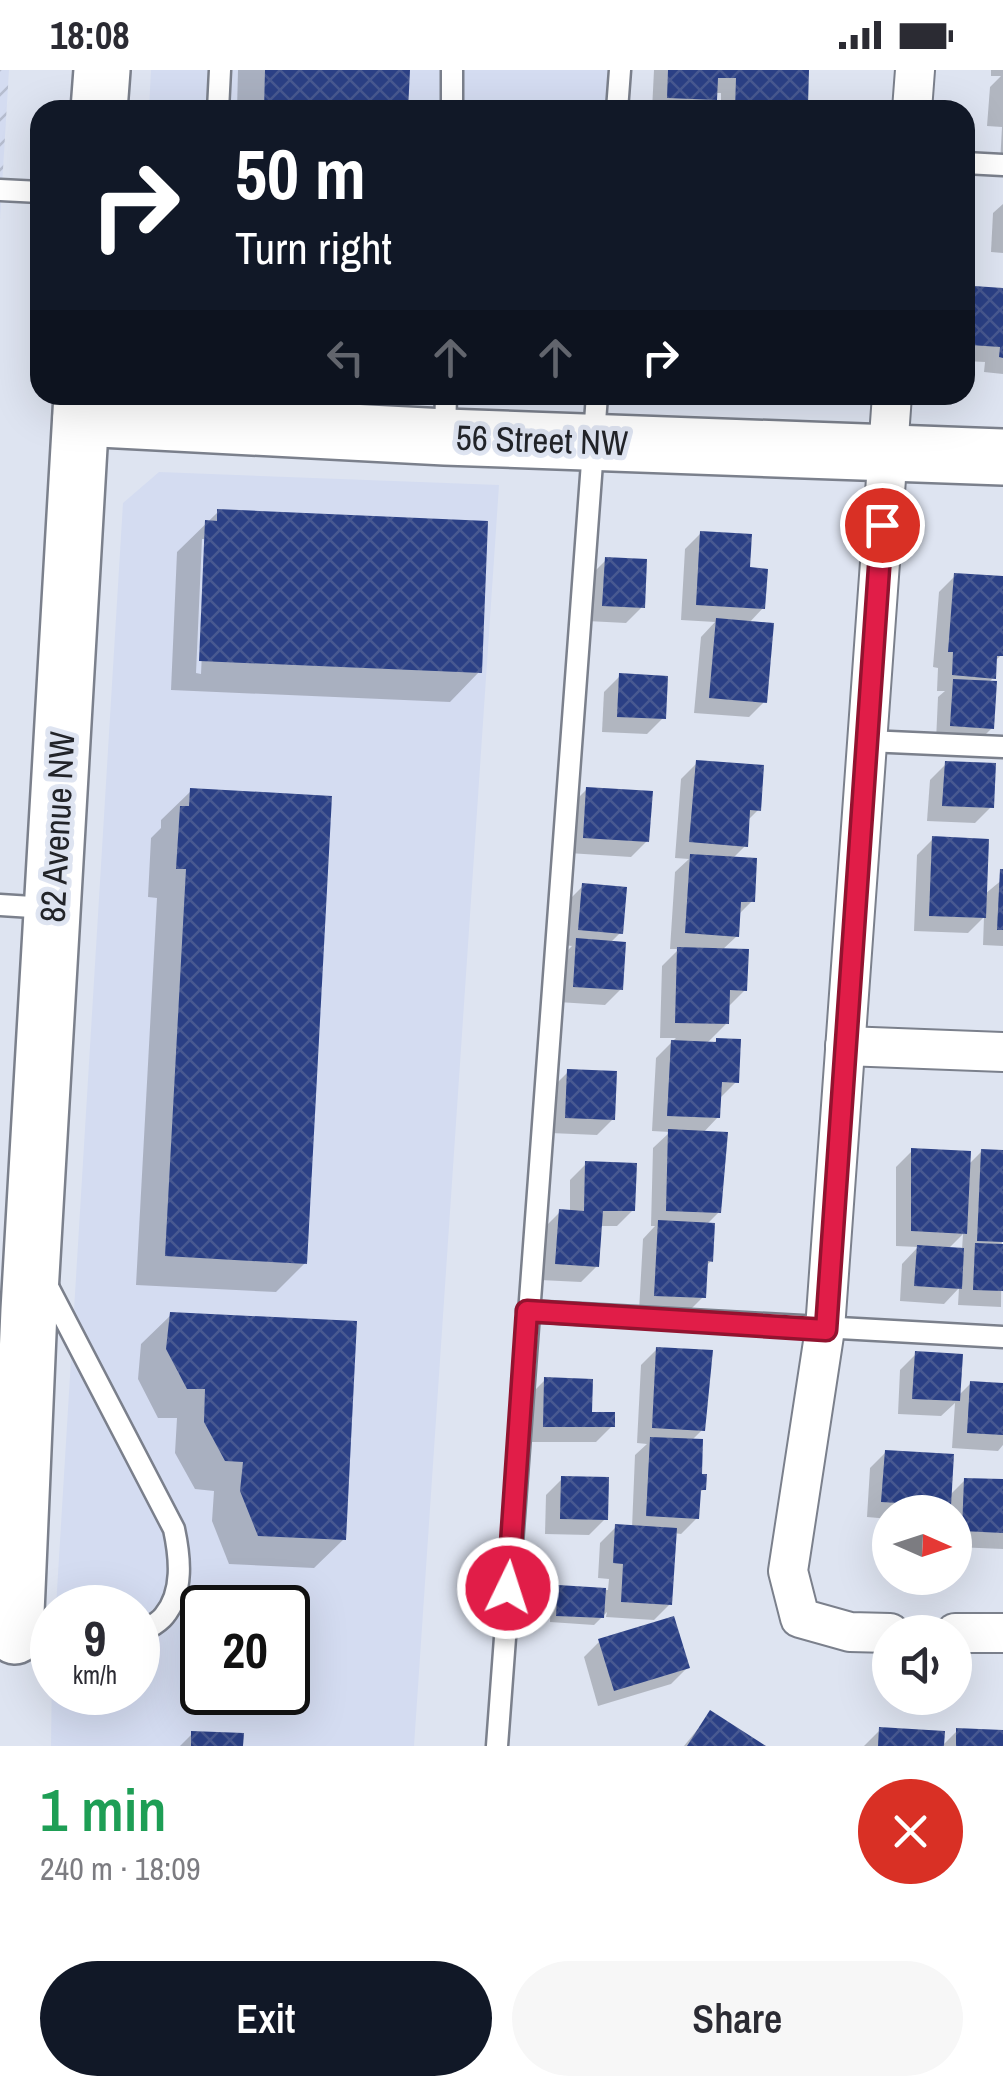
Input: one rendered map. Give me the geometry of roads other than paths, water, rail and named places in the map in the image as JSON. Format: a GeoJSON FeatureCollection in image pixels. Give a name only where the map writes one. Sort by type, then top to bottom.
{"type":"FeatureCollection","features":[{"type":"Feature","properties":{"kind":"street"},"geometry":{"type":"LineString","coordinates":[[100,100],[102,70]]}},
{"type":"Feature","properties":{"kind":"street"},"geometry":{"type":"LineString","coordinates":[[913,100],[915,70]]}},
{"type":"Feature","properties":{"kind":"street"},"geometry":{"type":"LineString","coordinates":[[872,1633],[850,1632],[800,1618],[788,1571],[826,1330],[891,405]]}},
{"type":"Feature","properties":{"kind":"street","name":"56 Street NW"},"geometry":{"type":"LineString","coordinates":[[81,406],[596,419],[888,453],[1003,457]]}},
{"type":"Feature","properties":{"kind":"street","name":"82 Avenue NW"},"geometry":{"type":"LineString","coordinates":[[23,1637],[32,1258],[26,907],[81,406]]}},
{"type":"Feature","properties":{"kind":"street"},"geometry":{"type":"LineString","coordinates":[[845,1046],[1003,1052]]}},
{"type":"Feature","properties":{"kind":"street"},"geometry":{"type":"LineString","coordinates":[[972,1633],[1003,1633]]}},
{"type":"Feature","properties":{"kind":"lane"},"geometry":{"type":"LineString","coordinates":[[218,100],[220,70]]}},
{"type":"Feature","properties":{"kind":"lane"},"geometry":{"type":"LineString","coordinates":[[452,70],[452,100]]}},
{"type":"Feature","properties":{"kind":"lane"},"geometry":{"type":"LineString","coordinates":[[618,100],[620,70]]}},
{"type":"Feature","properties":{"kind":"lane"},"geometry":{"type":"LineString","coordinates":[[975,164],[1003,165]]}},
{"type":"Feature","properties":{"kind":"lane"},"geometry":{"type":"LineString","coordinates":[[0,190],[30,192]]}},
{"type":"Feature","properties":{"kind":"lane"},"geometry":{"type":"LineString","coordinates":[[496,1746],[596,419]]}},
{"type":"Feature","properties":{"kind":"lane"},"geometry":{"type":"LineString","coordinates":[[867,742],[1003,747]]}},
{"type":"Feature","properties":{"kind":"lane"},"geometry":{"type":"LineString","coordinates":[[32,1258],[174,1529],[181,1562],[175,1593],[160,1619]]}},
{"type":"Feature","properties":{"kind":"lane"},"geometry":{"type":"LineString","coordinates":[[527,1311],[1003,1337]]}}]}
